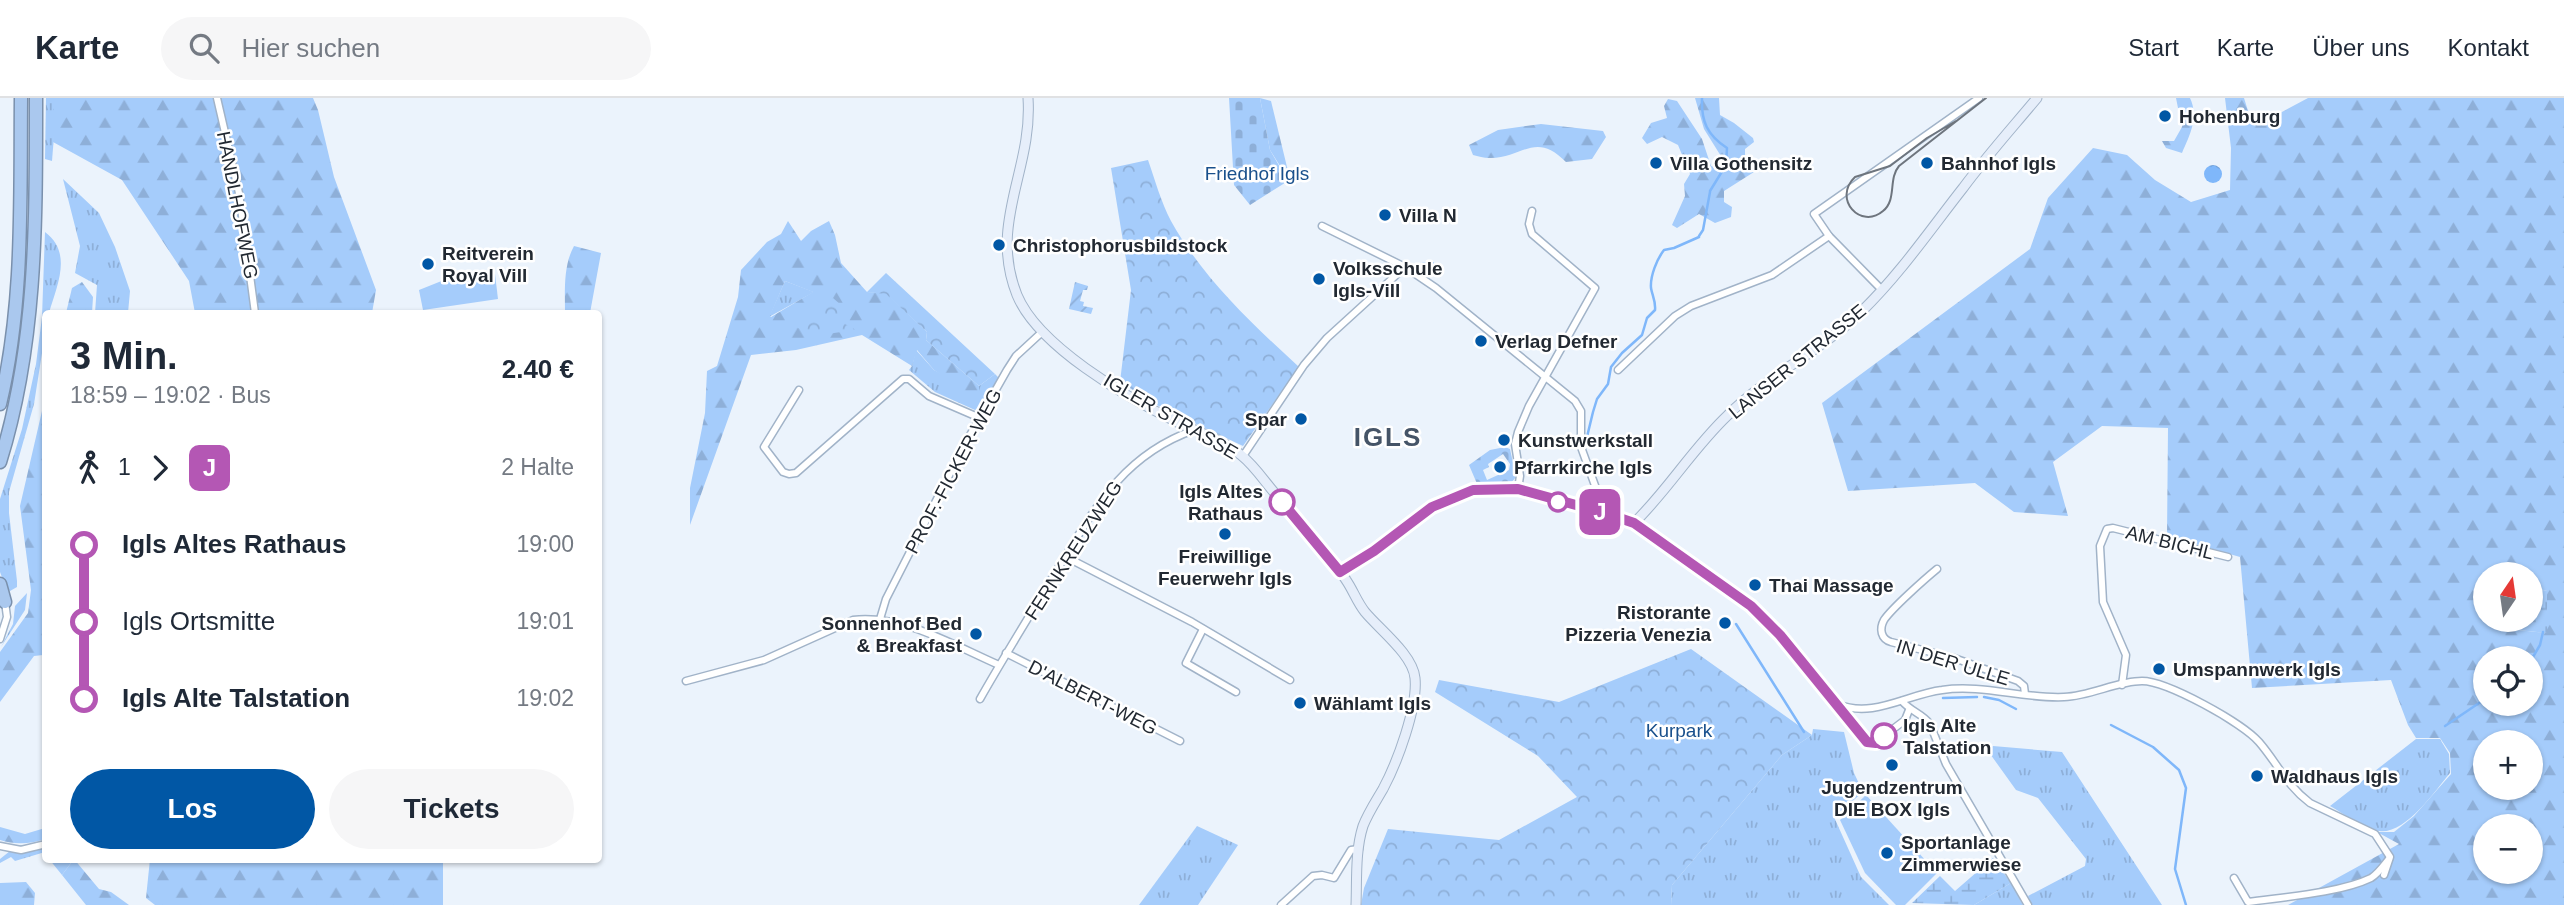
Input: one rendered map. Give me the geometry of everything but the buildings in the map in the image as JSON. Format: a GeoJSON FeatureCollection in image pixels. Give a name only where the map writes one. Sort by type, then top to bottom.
{"type":"FeatureCollection","features":[{"type":"Feature","properties":{"kind":"highway"},"geometry":{"type":"LineString","coordinates":[[0,404],[13,329],[20,230],[21,98]]}},
{"type":"Feature","properties":{"kind":"highway"},"geometry":{"type":"LineString","coordinates":[[0,462],[19,388],[29,330],[36,210],[36,98]]}},
{"type":"Feature","properties":{"kind":"highway"},"geometry":{"type":"LineString","coordinates":[[0,473],[6,441]]}},
{"type":"Feature","properties":{"kind":"highway"},"geometry":{"type":"LineString","coordinates":[[0,584],[3,599]]}},
{"type":"Feature","properties":{"kind":"main road","name":"IGLER STRASSE"},"geometry":{"type":"LineString","coordinates":[[1028,98],[1027,143],[1008,217],[1006,249],[1009,270],[1019,298],[1041,333],[1069,356],[1124,392],[1220,441],[1243,456],[1340,572],[1364,611],[1405,655],[1413,669],[1416,679],[1398,756],[1362,829],[1356,905]]}},
{"type":"Feature","properties":{"kind":"main road","name":"LANSER STRASSE"},"geometry":{"type":"LineString","coordinates":[[1634,523],[1655,503],[1728,415],[1746,399],[1833,337],[1862,312],[2037,98]]}},
{"type":"Feature","properties":{"kind":"main road"},"geometry":{"type":"LineString","coordinates":[[1340,572],[1374,551],[1435,506],[1473,490],[1518,489],[1634,523]]}},
{"type":"Feature","properties":{"kind":"street","name":"HANDLHOFWEG"},"geometry":{"type":"LineString","coordinates":[[217,98],[239,193],[255,310]]}},
{"type":"Feature","properties":{"kind":"street"},"geometry":{"type":"LineString","coordinates":[[1882,290],[1829,236],[1814,214],[1979,98]]}},
{"type":"Feature","properties":{"kind":"street"},"geometry":{"type":"LineString","coordinates":[[1518,489],[1520,476],[1516,439],[1529,406],[1595,288],[1532,234],[1529,224],[1532,211]]}},
{"type":"Feature","properties":{"kind":"street"},"geometry":{"type":"LineString","coordinates":[[1322,226],[1405,267],[1437,288],[1575,401],[1581,411],[1581,447],[1605,513]]}},
{"type":"Feature","properties":{"kind":"street"},"geometry":{"type":"LineString","coordinates":[[1618,370],[1675,316],[1691,306],[1772,275],[1829,236]]}},
{"type":"Feature","properties":{"kind":"street"},"geometry":{"type":"LineString","coordinates":[[1243,456],[1304,365],[1327,338],[1405,267]]}},
{"type":"Feature","properties":{"kind":"street","name":"PROF.-FICKER-WEG"},"geometry":{"type":"LineString","coordinates":[[880,619],[886,599],[980,418],[1016,356],[1041,333]]}},
{"type":"Feature","properties":{"kind":"street"},"geometry":{"type":"LineString","coordinates":[[799,390],[764,447],[783,472],[789,474],[796,472],[820,453],[903,379],[909,379],[929,396],[980,418]]}},
{"type":"Feature","properties":{"kind":"street","name":"FERNKREUZWEG"},"geometry":{"type":"LineString","coordinates":[[980,699],[1099,505],[1124,474],[1160,443],[1194,430]]}},
{"type":"Feature","properties":{"kind":"street"},"geometry":{"type":"LineString","coordinates":[[1634,523],[1741,598],[1759,614],[1838,704],[1867,742],[1876,743],[1905,720],[1909,710]]}},
{"type":"Feature","properties":{"kind":"street","name":"AM BICHL"},"geometry":{"type":"LineString","coordinates":[[2122,685],[2126,655],[2103,602],[2102,593],[2100,546],[2108,529],[2113,527],[2228,557]]}},
{"type":"Feature","properties":{"kind":"street"},"geometry":{"type":"LineString","coordinates":[[1066,557],[1203,629],[1290,680]]}},
{"type":"Feature","properties":{"kind":"street","name":"IN DER ULLE"},"geometry":{"type":"LineString","coordinates":[[1937,569],[1885,619],[1882,634],[1884,639],[1954,658],[2018,681],[2024,686],[2025,694]]}},
{"type":"Feature","properties":{"kind":"street"},"geometry":{"type":"LineString","coordinates":[[0,639],[7,617],[3,599]]}},
{"type":"Feature","properties":{"kind":"street"},"geometry":{"type":"LineString","coordinates":[[686,681],[783,653],[853,620],[880,619],[924,633],[999,665]]}},
{"type":"Feature","properties":{"kind":"street"},"geometry":{"type":"LineString","coordinates":[[1203,629],[1186,663],[1236,692]]}},
{"type":"Feature","properties":{"kind":"street","name":"D'ALBERT-WEG"},"geometry":{"type":"LineString","coordinates":[[1006,653],[1180,741]]}},
{"type":"Feature","properties":{"kind":"street"},"geometry":{"type":"LineString","coordinates":[[1838,704],[1856,708],[1885,706],[1932,691],[1960,688],[2065,698],[2137,681],[2158,683],[2241,727],[2261,744],[2301,796],[2310,803],[2375,834],[2390,857]]}},
{"type":"Feature","properties":{"kind":"street"},"geometry":{"type":"LineString","coordinates":[[1902,701],[1909,710],[1930,724],[1946,764],[2028,905]]}},
{"type":"Feature","properties":{"kind":"street"},"geometry":{"type":"LineString","coordinates":[[0,846],[25,849],[42,845]]}},
{"type":"Feature","properties":{"kind":"street"},"geometry":{"type":"LineString","coordinates":[[1281,905],[1313,876],[1322,874],[1334,878],[1351,850],[1359,849]]}},
{"type":"Feature","properties":{"kind":"street"},"geometry":{"type":"LineString","coordinates":[[2384,875],[2390,857]]}},
{"type":"Feature","properties":{"kind":"street"},"geometry":{"type":"LineString","coordinates":[[2234,878],[2248,902],[2331,889],[2366,880],[2375,875],[2390,857]]}},
{"type":"Feature","properties":{"kind":"green space"},"geometry":{"type":"Polygon","coordinates":[[[46,98],[57,98],[52,161],[45,159],[46,98]]]}},
{"type":"Feature","properties":{"kind":"green space"},"geometry":{"type":"Polygon","coordinates":[[[54,98],[313,98],[334,177],[376,290],[373,310],[194,310],[189,281],[122,180],[53,142],[54,98]]]}},
{"type":"Feature","properties":{"kind":"green space","name":"Friedhof Igls"},"geometry":{"type":"Polygon","coordinates":[[[1229,98],[1260,98],[1270,150],[1288,181],[1250,205],[1234,185],[1229,98]]]}},
{"type":"Feature","properties":{"kind":"green space"},"geometry":{"type":"Polygon","coordinates":[[[1260,98],[1271,101],[1287,167],[1294,184],[1292,185],[1270,150],[1260,98]]]}},
{"type":"Feature","properties":{"kind":"green space"},"geometry":{"type":"Polygon","coordinates":[[[1695,98],[1719,98],[1720,115],[1753,138],[1754,142],[1745,149],[1745,156],[1754,172],[1724,191],[1724,202],[1732,207],[1731,217],[1715,223],[1699,214],[1677,228],[1672,225],[1685,196],[1684,184],[1690,174],[1678,145],[1662,137],[1647,144],[1642,138],[1651,123],[1667,118],[1664,106],[1668,99],[1677,101],[1702,139],[1711,166],[1720,169],[1724,161],[1704,129],[1695,98]]]}},
{"type":"Feature","properties":{"kind":"green space"},"geometry":{"type":"Polygon","coordinates":[[[2176,98],[2190,98],[2194,112],[2182,153],[2166,148],[2162,141],[2174,141],[2182,127],[2185,110],[2178,108],[2176,98]]]}},
{"type":"Feature","properties":{"kind":"green space"},"geometry":{"type":"Polygon","coordinates":[[[2225,98],[2244,98],[2249,114],[2265,121],[2308,98],[2564,98],[2564,905],[2288,905],[2399,844],[2377,832],[2394,832],[2414,816],[2451,774],[2450,753],[2440,738],[2416,738],[2408,725],[2391,680],[2252,688],[2240,557],[2167,536],[2168,428],[2102,426],[2053,462],[2068,516],[2014,512],[1975,483],[1848,491],[1822,403],[2030,249],[2048,198],[2093,148],[2127,155],[2155,180],[2191,202],[2230,190],[2231,148],[2225,98]]]}},
{"type":"Feature","properties":{"kind":"green space"},"geometry":{"type":"Polygon","coordinates":[[[1541,124],[1603,131],[1606,137],[1592,159],[1566,162],[1546,148],[1528,148],[1511,155],[1489,158],[1473,155],[1469,145],[1498,130],[1541,124]]]}},
{"type":"Feature","properties":{"kind":"green space"},"geometry":{"type":"Polygon","coordinates":[[[1148,160],[1167,214],[1183,242],[1246,317],[1299,367],[1243,446],[1162,408],[1120,382],[1131,290],[1111,168],[1148,160]]]}},
{"type":"Feature","properties":{"kind":"green space"},"geometry":{"type":"Polygon","coordinates":[[[63,179],[99,213],[115,247],[130,291],[128,310],[95,310],[97,285],[75,273],[80,246],[63,179]]]}},
{"type":"Feature","properties":{"kind":"green space"},"geometry":{"type":"Polygon","coordinates":[[[788,221],[801,241],[811,231],[829,221],[841,263],[867,292],[886,293],[927,332],[926,340],[979,386],[979,394],[970,395],[934,370],[917,350],[912,366],[862,335],[796,350],[751,355],[690,525],[690,488],[705,413],[707,371],[717,366],[738,297],[741,270],[767,242],[781,234],[788,221]],[[785,281],[770,316],[771,317],[813,292],[785,281]]]}},
{"type":"Feature","properties":{"kind":"green space"},"geometry":{"type":"Polygon","coordinates":[[[45,232],[54,240],[61,259],[59,281],[50,310],[42,310],[45,232]]]}},
{"type":"Feature","properties":{"kind":"green space"},"geometry":{"type":"Polygon","coordinates":[[[574,246],[601,253],[591,310],[565,310],[566,270],[574,246]]]}},
{"type":"Feature","properties":{"kind":"green space"},"geometry":{"type":"Polygon","coordinates":[[[1423,262],[1434,262],[1434,275],[1424,276],[1417,271],[1423,262]]]}},
{"type":"Feature","properties":{"kind":"green space"},"geometry":{"type":"Polygon","coordinates":[[[886,273],[995,374],[979,386],[926,340],[927,332],[886,294],[867,292],[886,273]]]}},
{"type":"Feature","properties":{"kind":"green space"},"geometry":{"type":"Polygon","coordinates":[[[495,274],[498,299],[423,310],[419,290],[449,278],[495,274]]]}},
{"type":"Feature","properties":{"kind":"green space"},"geometry":{"type":"Polygon","coordinates":[[[785,281],[814,292],[769,317],[785,281]]]}},
{"type":"Feature","properties":{"kind":"green space"},"geometry":{"type":"Polygon","coordinates":[[[82,282],[93,297],[92,310],[67,310],[72,288],[82,282]]]}},
{"type":"Feature","properties":{"kind":"green space"},"geometry":{"type":"Polygon","coordinates":[[[1075,282],[1088,286],[1087,290],[1083,290],[1080,301],[1084,302],[1083,306],[1093,308],[1091,314],[1069,309],[1075,282]]]}},
{"type":"Feature","properties":{"kind":"green space"},"geometry":{"type":"Polygon","coordinates":[[[833,298],[850,313],[845,324],[856,330],[812,336],[795,326],[806,313],[833,298]]]}},
{"type":"Feature","properties":{"kind":"green space"},"geometry":{"type":"Polygon","coordinates":[[[42,317],[42,353],[34,404],[9,492],[17,581],[17,587],[10,591],[6,588],[0,572],[0,499],[22,429],[36,364],[42,317]]]}},
{"type":"Feature","properties":{"kind":"green space"},"geometry":{"type":"Polygon","coordinates":[[[916,350],[934,370],[978,394],[979,386],[995,374],[1001,380],[985,405],[975,410],[935,392],[909,370],[916,350]]]}},
{"type":"Feature","properties":{"kind":"green space"},"geometry":{"type":"Polygon","coordinates":[[[42,411],[42,655],[34,656],[0,702],[0,652],[28,613],[31,590],[20,506],[42,411]]]}},
{"type":"Feature","properties":{"kind":"green space"},"geometry":{"type":"Polygon","coordinates":[[[1505,447],[1510,449],[1516,477],[1511,483],[1478,486],[1469,465],[1490,450],[1505,447]],[[1503,454],[1488,464],[1489,467],[1483,470],[1487,480],[1509,470],[1510,464],[1503,454]]]}},
{"type":"Feature","properties":{"kind":"green space"},"geometry":{"type":"Polygon","coordinates":[[[2543,590],[2547,591],[2547,633],[2537,632],[2543,632],[2543,590]]]}},
{"type":"Feature","properties":{"kind":"green space"},"geometry":{"type":"Polygon","coordinates":[[[27,593],[25,610],[1,647],[13,624],[15,606],[27,593]]]}},
{"type":"Feature","properties":{"kind":"green space","name":"Kurpark"},"geometry":{"type":"Polygon","coordinates":[[[1691,649],[1812,735],[1782,755],[1672,885],[1671,905],[1361,905],[1364,888],[1388,829],[1499,840],[1577,797],[1538,756],[1435,692],[1439,680],[1559,702],[1691,649]]]}},
{"type":"Feature","properties":{"kind":"green space"},"geometry":{"type":"Polygon","coordinates":[[[1813,729],[1844,732],[1854,773],[1863,792],[1834,817],[1861,877],[1889,905],[1671,905],[1672,885],[1782,755],[1812,735],[1813,729]]]}},
{"type":"Feature","properties":{"kind":"green space"},"geometry":{"type":"Polygon","coordinates":[[[2416,739],[2440,739],[2449,754],[2450,773],[2406,821],[2385,831],[2374,830],[2330,806],[2416,739]]]}},
{"type":"Feature","properties":{"kind":"green space"},"geometry":{"type":"Polygon","coordinates":[[[1993,746],[2062,752],[2162,905],[2032,905],[2028,896],[2085,866],[2086,859],[2038,798],[2016,790],[1988,751],[1993,746]]]}},
{"type":"Feature","properties":{"kind":"green space","name":"Sportanlage Zimmerwiese"},"geometry":{"type":"Polygon","coordinates":[[[1866,795],[1937,873],[1905,905],[1896,905],[1865,873],[1840,820],[1866,795]]]}},
{"type":"Feature","properties":{"kind":"green space"},"geometry":{"type":"Polygon","coordinates":[[[1197,826],[1238,845],[1198,905],[1139,905],[1197,826]]]}},
{"type":"Feature","properties":{"kind":"green space"},"geometry":{"type":"Polygon","coordinates":[[[0,827],[25,834],[42,829],[42,840],[34,842],[0,840],[0,827]]]}},
{"type":"Feature","properties":{"kind":"green space"},"geometry":{"type":"Polygon","coordinates":[[[42,849],[42,853],[15,861],[11,857],[0,863],[0,859],[10,851],[23,853],[42,849]]]}},
{"type":"Feature","properties":{"kind":"green space"},"geometry":{"type":"Polygon","coordinates":[[[1993,858],[2011,883],[1974,905],[1912,903],[1940,876],[1955,891],[1993,858]]]}},
{"type":"Feature","properties":{"kind":"green space"},"geometry":{"type":"Polygon","coordinates":[[[52,863],[71,863],[62,875],[52,863]]]}},
{"type":"Feature","properties":{"kind":"green space"},"geometry":{"type":"Polygon","coordinates":[[[71,863],[77,863],[99,889],[111,892],[129,905],[86,905],[62,875],[71,863]]]}},
{"type":"Feature","properties":{"kind":"green space"},"geometry":{"type":"Polygon","coordinates":[[[150,863],[443,863],[443,905],[155,905],[146,898],[150,863]]]}},
{"type":"Feature","properties":{"kind":"green space"},"geometry":{"type":"Polygon","coordinates":[[[26,882],[35,893],[34,905],[0,905],[0,883],[26,882]]]}},
{"type":"Feature","properties":{"kind":"green space"},"geometry":{"type":"Polygon","coordinates":[[[2011,883],[2023,905],[1974,905],[2011,883]]]}},
{"type":"Feature","properties":{"kind":"water"},"geometry":{"type":"Polygon","coordinates":[[[2209,165],[2217,165],[2222,174],[2220,181],[2209,183],[2204,178],[2204,170],[2209,165]]]}},
{"type":"Feature","properties":{"kind":"waterway"},"geometry":{"type":"LineString","coordinates":[[1702,98],[1707,127],[1727,148],[1726,165],[1710,191]]}},
{"type":"Feature","properties":{"kind":"waterway"},"geometry":{"type":"LineString","coordinates":[[1699,236],[1703,230],[1710,192]]}},
{"type":"Feature","properties":{"kind":"waterway"},"geometry":{"type":"LineString","coordinates":[[1586,441],[1597,399],[1608,384],[1611,367],[1642,335],[1647,318],[1655,310],[1651,283],[1659,258],[1664,250],[1699,237]]}},
{"type":"Feature","properties":{"kind":"waterway"},"geometry":{"type":"LineString","coordinates":[[1736,624],[1804,732]]}},
{"type":"Feature","properties":{"kind":"waterway"},"geometry":{"type":"LineString","coordinates":[[2539,646],[2543,632]]}},
{"type":"Feature","properties":{"kind":"waterway"},"geometry":{"type":"LineString","coordinates":[[1943,698],[1977,697]]}},
{"type":"Feature","properties":{"kind":"waterway"},"geometry":{"type":"LineString","coordinates":[[1984,697],[1999,700],[2016,709]]}},
{"type":"Feature","properties":{"kind":"waterway"},"geometry":{"type":"LineString","coordinates":[[2445,726],[2473,707]]}},
{"type":"Feature","properties":{"kind":"waterway"},"geometry":{"type":"LineString","coordinates":[[2111,725],[2153,747],[2179,770],[2186,788],[2175,869],[2186,905]]}},
{"type":"Feature","properties":{"kind":"tram line"},"geometry":{"type":"LineString","coordinates":[[1956,121],[1927,138],[1890,166],[1855,177],[1847,194],[1852,209],[1866,217],[1883,211],[1890,201],[1894,177],[1899,166],[1986,98]]}},
{"type":"Feature","properties":{"kind":"bus line","name":"J"},"geometry":{"type":"LineString","coordinates":[[1282,502],[1340,572],[1374,551],[1432,507],[1473,490],[1518,489],[1634,523],[1741,598],[1759,614],[1780,635],[1867,742],[1876,743],[1884,736]]}},
{"type":"Feature","properties":{"kind":"place","name":"Hohenburg"},"geometry":{"type":"Point","coordinates":[2165,116]}},
{"type":"Feature","properties":{"kind":"place","name":"Villa Gothensitz"},"geometry":{"type":"Point","coordinates":[1656,163]}},
{"type":"Feature","properties":{"kind":"place","name":"Bahnhof Igls"},"geometry":{"type":"Point","coordinates":[1927,163]}},
{"type":"Feature","properties":{"kind":"place","name":"Villa N"},"geometry":{"type":"Point","coordinates":[1385,215]}},
{"type":"Feature","properties":{"kind":"place","name":"Christophorusbildstock"},"geometry":{"type":"Point","coordinates":[999,245]}},
{"type":"Feature","properties":{"kind":"place","name":"Reitverein Royal Vill"},"geometry":{"type":"Point","coordinates":[428,264]}},
{"type":"Feature","properties":{"kind":"place","name":"Volksschule Igls-Vill"},"geometry":{"type":"Point","coordinates":[1319,279]}},
{"type":"Feature","properties":{"kind":"place","name":"Verlag Defner"},"geometry":{"type":"Point","coordinates":[1481,341]}},
{"type":"Feature","properties":{"kind":"place","name":"Spar"},"geometry":{"type":"Point","coordinates":[1301,419]}},
{"type":"Feature","properties":{"kind":"place","name":"Kunstwerkstall"},"geometry":{"type":"Point","coordinates":[1504,440]}},
{"type":"Feature","properties":{"kind":"place","name":"Pfarrkirche Igls"},"geometry":{"type":"Point","coordinates":[1500,467]}},
{"type":"Feature","properties":{"kind":"place","name":"Igls Altes Rathaus"},"geometry":{"type":"Point","coordinates":[1282,502]}},
{"type":"Feature","properties":{"kind":"place","name":"Freiwillige Feuerwehr Igls"},"geometry":{"type":"Point","coordinates":[1225,534]}},
{"type":"Feature","properties":{"kind":"place","name":"Thai Massage"},"geometry":{"type":"Point","coordinates":[1755,585]}},
{"type":"Feature","properties":{"kind":"place","name":"Ristorante Pizzeria Venezia"},"geometry":{"type":"Point","coordinates":[1725,623]}},
{"type":"Feature","properties":{"kind":"place","name":"Sonnenhof Bed & Breakfast"},"geometry":{"type":"Point","coordinates":[976,634]}},
{"type":"Feature","properties":{"kind":"place","name":"Umspannwerk Igls"},"geometry":{"type":"Point","coordinates":[2159,669]}},
{"type":"Feature","properties":{"kind":"place","name":"Wählamt Igls"},"geometry":{"type":"Point","coordinates":[1300,703]}},
{"type":"Feature","properties":{"kind":"place","name":"Igls Alte Talstation"},"geometry":{"type":"Point","coordinates":[1884,736]}},
{"type":"Feature","properties":{"kind":"place","name":"Jugendzentrum DIE BOX Igls"},"geometry":{"type":"Point","coordinates":[1892,765]}},
{"type":"Feature","properties":{"kind":"place","name":"Waldhaus Igls"},"geometry":{"type":"Point","coordinates":[2257,776]}},
{"type":"Feature","properties":{"kind":"place","name":"Sportanlage Zimmerwiese"},"geometry":{"type":"Point","coordinates":[1887,853]}},
{"type":"Feature","properties":{"kind":"district","name":"IGLS"},"geometry":{"type":"Point","coordinates":[1388,437]}}]}
